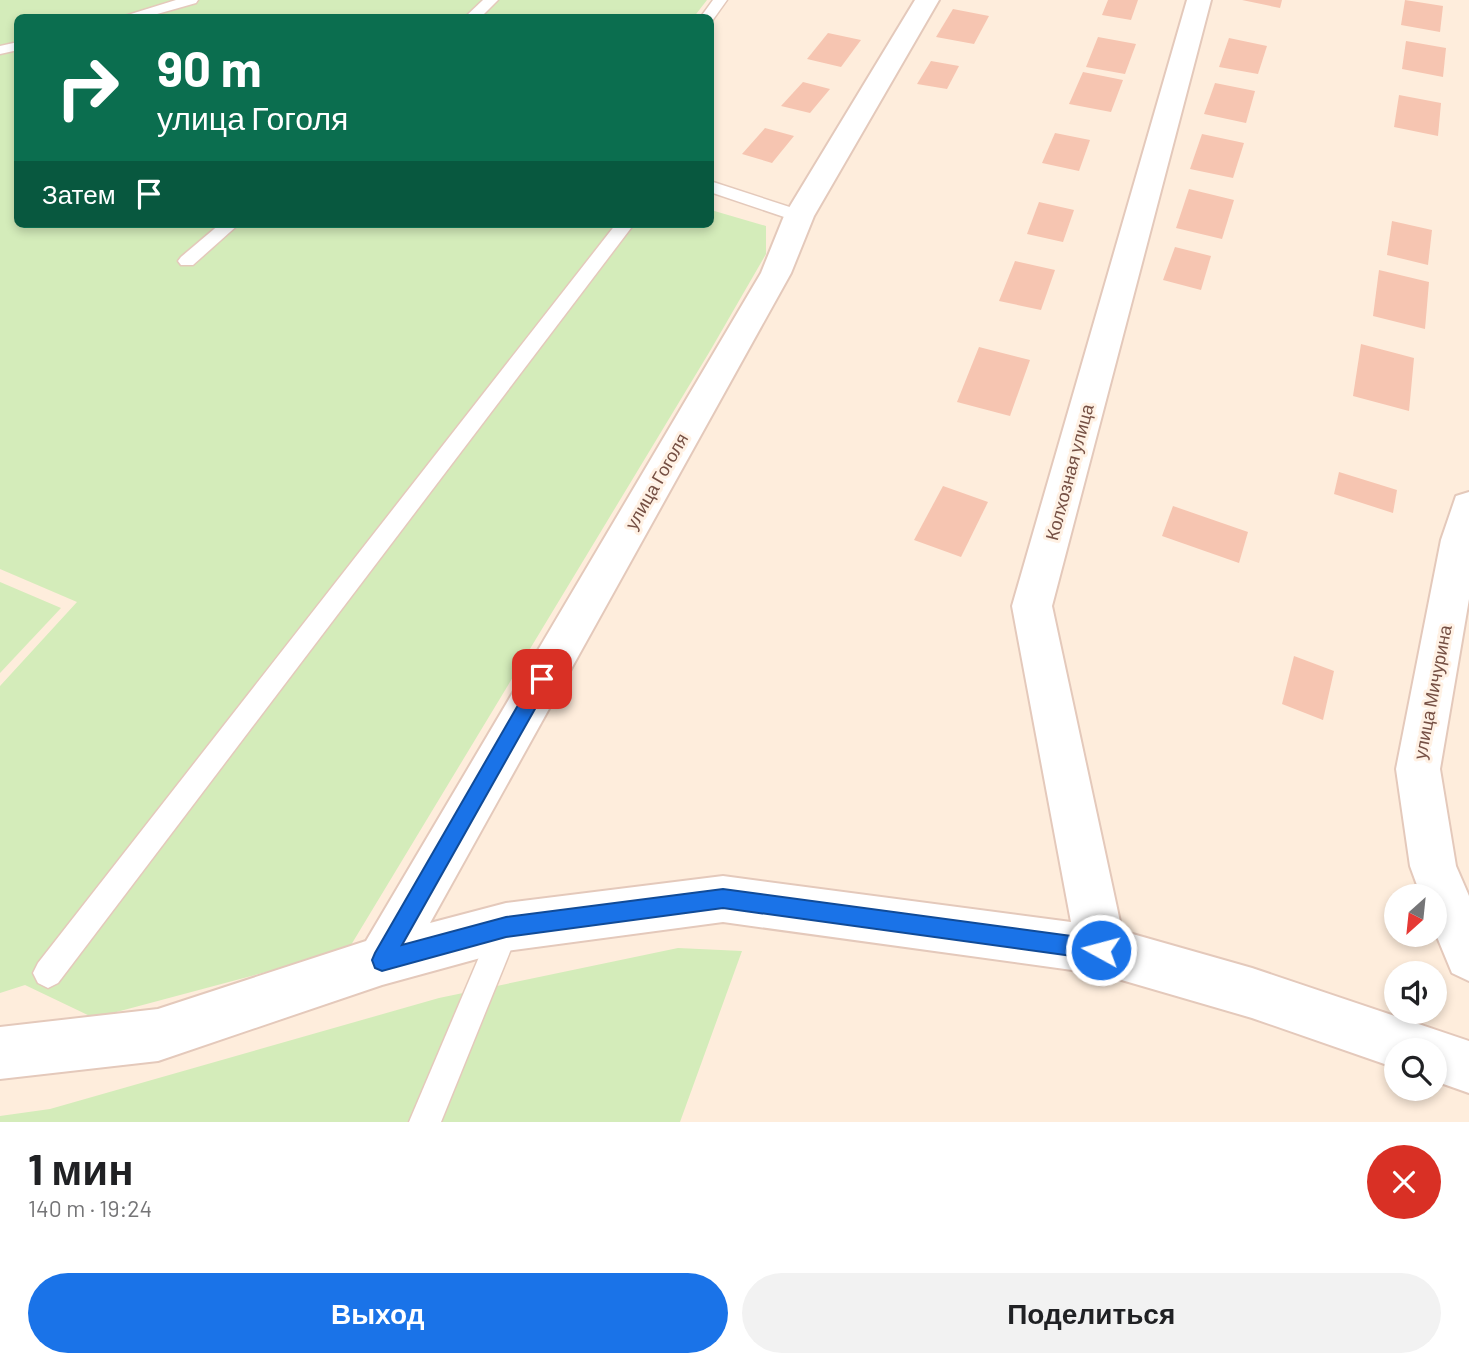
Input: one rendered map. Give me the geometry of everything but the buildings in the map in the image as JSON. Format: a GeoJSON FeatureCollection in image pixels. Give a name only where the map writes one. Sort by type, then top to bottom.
{"type":"FeatureCollection","features":[{"type":"Feature","properties":{"kind":"street","name":"улица Гоголя"},"geometry":{"type":"LineString","coordinates":[[382,960],[776,273],[799,216],[928,0]]}},
{"type":"Feature","properties":{"kind":"street","name":"Колхозная улица"},"geometry":{"type":"LineString","coordinates":[[1101,950],[1032,606],[1199,0]]}},
{"type":"Feature","properties":{"kind":"street","name":"улица Мичурина"},"geometry":{"type":"LineString","coordinates":[[1469,506],[1460,540],[1418,769],[1433,866],[1469,956]]}},
{"type":"Feature","properties":{"kind":"street"},"geometry":{"type":"LineString","coordinates":[[0,1053],[158,1035],[382,960],[506,927],[723,899],[1101,950],[1252,993],[1384,1038]]}},
{"type":"Feature","properties":{"kind":"street"},"geometry":{"type":"LineString","coordinates":[[1447,1059],[1469,1067]]}},
{"type":"Feature","properties":{"kind":"lane"},"geometry":{"type":"LineString","coordinates":[[140,14],[191,0]]}},
{"type":"Feature","properties":{"kind":"lane"},"geometry":{"type":"LineString","coordinates":[[475,14],[491,0]]}},
{"type":"Feature","properties":{"kind":"lane"},"geometry":{"type":"LineString","coordinates":[[714,187],[799,216]]}},
{"type":"Feature","properties":{"kind":"lane"},"geometry":{"type":"LineString","coordinates":[[187,261],[225,228]]}},
{"type":"Feature","properties":{"kind":"lane"},"geometry":{"type":"LineString","coordinates":[[48,973],[622,228]]}},
{"type":"Feature","properties":{"kind":"lane"},"geometry":{"type":"LineString","coordinates":[[425,1122],[506,927]]}},
{"type":"Feature","properties":{"kind":"green space"},"geometry":{"type":"Polygon","coordinates":[[[0,0],[707,0],[696,14],[14,14],[14,228],[714,228],[714,211],[766,226],[766,254],[710,351],[348,950],[94,1018],[25,985],[0,993],[0,686],[77,602],[0,569],[0,0]]]}},
{"type":"Feature","properties":{"kind":"green space"},"geometry":{"type":"Polygon","coordinates":[[[0,582],[61,608],[0,673],[0,582]]]}},
{"type":"Feature","properties":{"kind":"green space"},"geometry":{"type":"Polygon","coordinates":[[[678,948],[742,951],[680,1122],[0,1122],[0,1116],[50,1109],[439,998],[678,948]]]}},
{"type":"Feature","properties":{"kind":"route"},"geometry":{"type":"LineString","coordinates":[[542,679],[382,960],[506,927],[723,899],[1101,950]]}}]}
